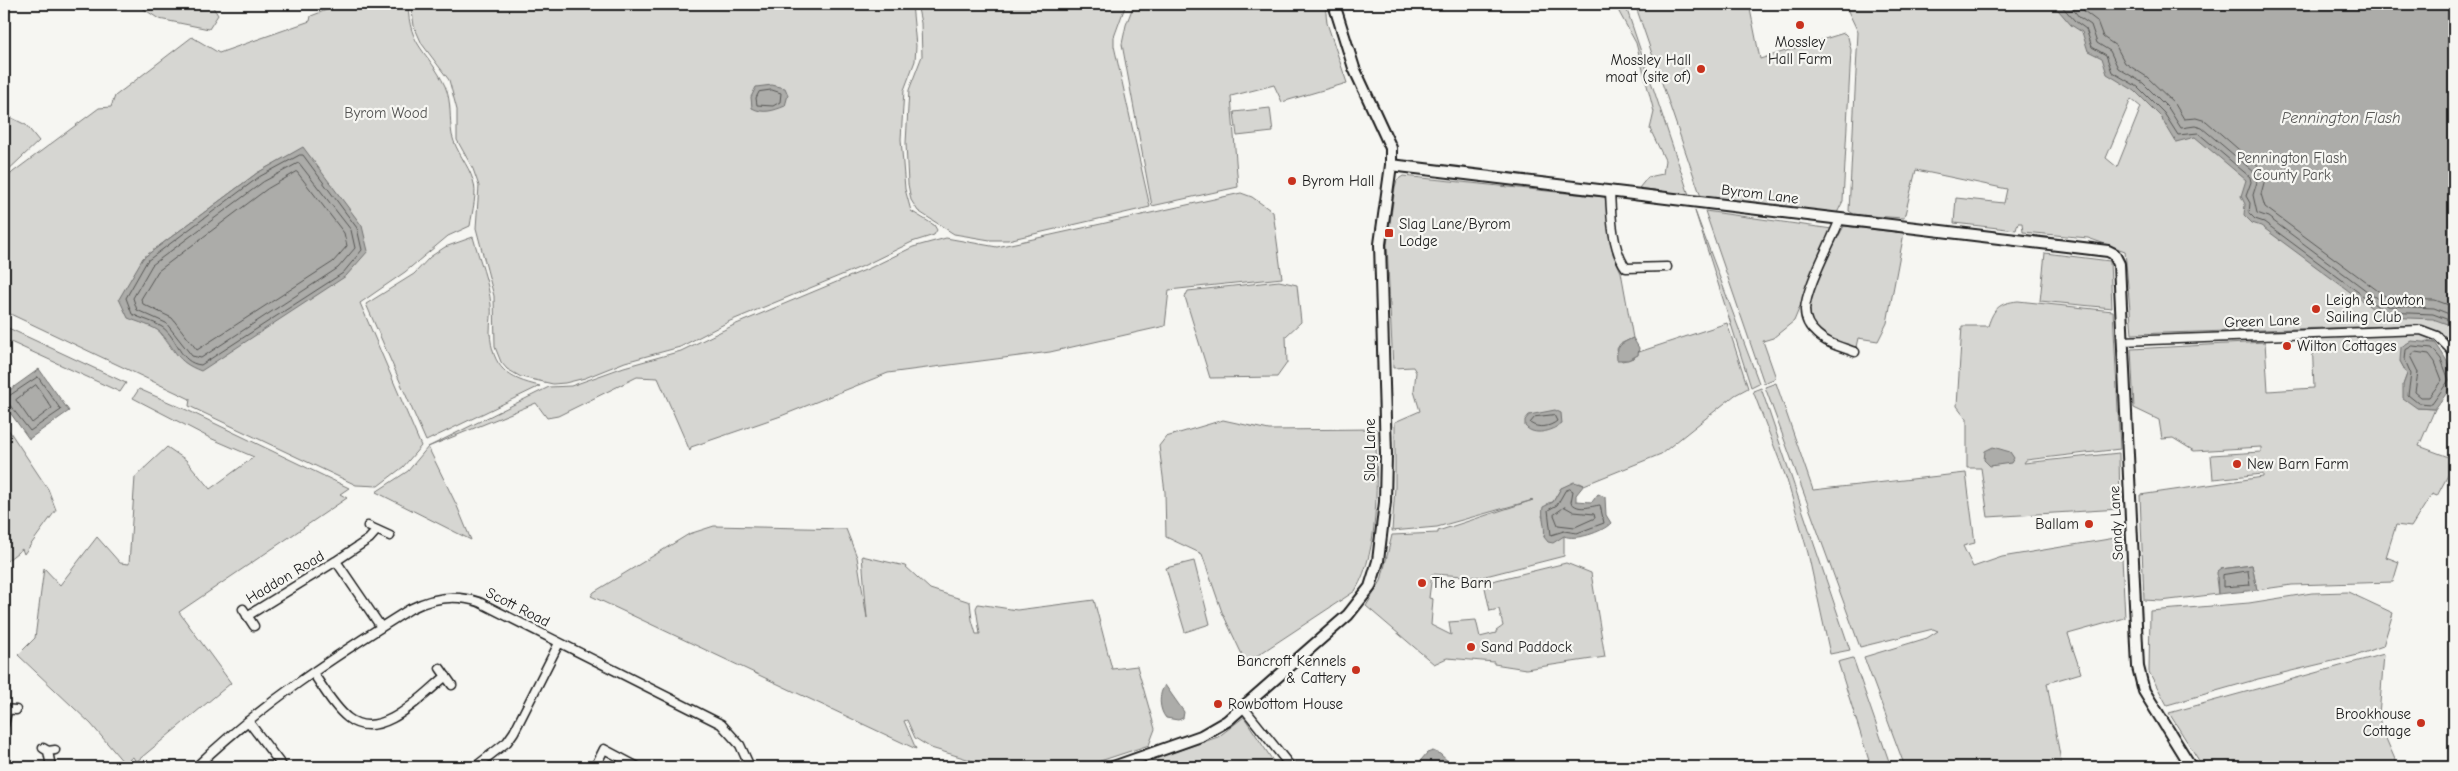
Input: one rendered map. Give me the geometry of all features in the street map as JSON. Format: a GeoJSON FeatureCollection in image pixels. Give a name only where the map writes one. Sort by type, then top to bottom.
{"type":"FeatureCollection","features":[{"type":"Feature","properties":{"kind":"street","name":"Slag Lane"},"geometry":{"type":"LineString","coordinates":[[1113,767],[1201,736],[1226,721],[1348,615],[1370,587],[1378,561],[1384,502],[1386,454],[1380,244],[1391,165],[1391,148],[1354,68],[1334,4]]}},
{"type":"Feature","properties":{"kind":"street","name":"Byrom Lane"},"geometry":{"type":"LineString","coordinates":[[1391,165],[2108,251],[2114,254],[2119,264]]}},
{"type":"Feature","properties":{"kind":"street"},"geometry":{"type":"LineString","coordinates":[[1610,191],[1614,231],[1622,263],[1626,268],[1667,267]]}},
{"type":"Feature","properties":{"kind":"street"},"geometry":{"type":"LineString","coordinates":[[1840,219],[1810,291],[1805,312],[1808,323],[1816,334],[1828,342],[1855,352]]}},
{"type":"Feature","properties":{"kind":"street","name":"Sandy Lane"},"geometry":{"type":"LineString","coordinates":[[2119,264],[2138,668],[2144,691],[2191,767]]}},
{"type":"Feature","properties":{"kind":"street","name":"Green Lane"},"geometry":{"type":"LineString","coordinates":[[2122,341],[2421,330],[2437,336],[2454,353]]}},
{"type":"Feature","properties":{"kind":"street"},"geometry":{"type":"LineString","coordinates":[[368,526],[390,536]]}},
{"type":"Feature","properties":{"kind":"street","name":"Haddon Road"},"geometry":{"type":"LineString","coordinates":[[254,626],[245,612],[336,561],[369,539],[377,530]]}},
{"type":"Feature","properties":{"kind":"street","name":"Haddon Road"},"geometry":{"type":"LineString","coordinates":[[336,561],[381,627]]}},
{"type":"Feature","properties":{"kind":"street","name":"Scott Road"},"geometry":{"type":"LineString","coordinates":[[196,767],[248,721],[312,673],[381,627],[422,603],[440,598],[461,597],[479,602],[720,724],[740,745],[750,767]]}},
{"type":"Feature","properties":{"kind":"street"},"geometry":{"type":"LineString","coordinates":[[476,767],[507,742],[514,732],[559,643]]}},
{"type":"Feature","properties":{"kind":"street"},"geometry":{"type":"LineString","coordinates":[[440,668],[452,685]]}},
{"type":"Feature","properties":{"kind":"street"},"geometry":{"type":"LineString","coordinates":[[312,673],[349,719],[369,726],[383,724],[395,718],[446,676]]}},
{"type":"Feature","properties":{"kind":"street"},"geometry":{"type":"LineString","coordinates":[[1243,707],[1291,767]]}},
{"type":"Feature","properties":{"kind":"street"},"geometry":{"type":"LineString","coordinates":[[4,724],[6,710],[16,710]]}},
{"type":"Feature","properties":{"kind":"street"},"geometry":{"type":"LineString","coordinates":[[248,721],[282,767]]}},
{"type":"Feature","properties":{"kind":"street"},"geometry":{"type":"LineString","coordinates":[[595,767],[604,749],[638,767]]}},
{"type":"Feature","properties":{"kind":"street"},"geometry":{"type":"LineString","coordinates":[[49,750],[51,767]]}},
{"type":"Feature","properties":{"kind":"green space"},"geometry":{"type":"Polygon","coordinates":[[[136,4],[211,4],[218,15],[209,29],[159,19],[136,4]]]}},
{"type":"Feature","properties":{"kind":"green space","name":"Byrom Wood"},"geometry":{"type":"Polygon","coordinates":[[[342,4],[408,4],[409,19],[416,40],[445,86],[450,104],[452,135],[456,147],[471,174],[474,185],[475,197],[470,226],[448,236],[405,272],[360,303],[421,446],[403,467],[378,486],[356,485],[189,406],[190,399],[4,311],[4,181],[13,172],[99,108],[111,107],[115,96],[192,37],[219,53],[310,21],[311,16],[342,4]],[[303,148],[257,173],[143,258],[160,332],[174,352],[303,148]]]}},
{"type":"Feature","properties":{"kind":"green space"},"geometry":{"type":"Polygon","coordinates":[[[415,4],[912,4],[916,46],[915,61],[904,90],[901,139],[905,189],[911,211],[934,225],[937,230],[934,235],[912,242],[861,267],[730,321],[680,347],[625,362],[585,378],[565,383],[553,384],[521,377],[507,369],[501,362],[495,347],[494,296],[476,228],[479,186],[473,169],[457,140],[457,110],[449,80],[422,44],[414,26],[412,11],[415,4]]]}},
{"type":"Feature","properties":{"kind":"green space"},"geometry":{"type":"Polygon","coordinates":[[[917,4],[1126,4],[1114,37],[1114,46],[1150,207],[1008,240],[990,240],[954,234],[918,211],[911,200],[908,184],[906,143],[909,90],[922,56],[921,23],[917,4]]]}},
{"type":"Feature","properties":{"kind":"green space"},"geometry":{"type":"Polygon","coordinates":[[[1134,4],[1325,4],[1327,23],[1347,83],[1282,102],[1274,85],[1231,96],[1238,187],[1152,206],[1122,44],[1126,25],[1134,4]]]}},
{"type":"Feature","properties":{"kind":"green space"},"geometry":{"type":"Polygon","coordinates":[[[1617,4],[1625,4],[1689,195],[1639,188],[1648,177],[1663,174],[1665,160],[1650,129],[1654,112],[1636,43],[1619,12],[1617,4]]]}},
{"type":"Feature","properties":{"kind":"green space"},"geometry":{"type":"Polygon","coordinates":[[[1635,4],[1749,4],[1760,59],[1844,33],[1848,37],[1851,50],[1843,201],[1837,213],[1701,197],[1635,4]]]}},
{"type":"Feature","properties":{"kind":"green space","name":"Pennington Flash County Park"},"geometry":{"type":"Polygon","coordinates":[[[1840,4],[2454,4],[2454,345],[2443,334],[2421,325],[2132,334],[2125,251],[2088,238],[2023,232],[2022,223],[2018,223],[2016,230],[1954,223],[1956,198],[2004,203],[2007,189],[1916,170],[1904,218],[1855,215],[1849,211],[1858,32],[1848,11],[1840,4]],[[2131,99],[2106,158],[2117,167],[2141,107],[2131,99]]]}},
{"type":"Feature","properties":{"kind":"green space"},"geometry":{"type":"Polygon","coordinates":[[[1270,108],[1273,132],[1237,136],[1234,112],[1270,108]]]}},
{"type":"Feature","properties":{"kind":"green space"},"geometry":{"type":"Polygon","coordinates":[[[4,114],[26,125],[39,141],[4,174],[4,114]]]}},
{"type":"Feature","properties":{"kind":"green space"},"geometry":{"type":"Polygon","coordinates":[[[1403,176],[1605,197],[1613,254],[1621,272],[1633,338],[1620,344],[1617,349],[1622,361],[1634,358],[1639,352],[1727,323],[1748,388],[1735,395],[1661,454],[1584,485],[1580,483],[1561,488],[1553,502],[1548,503],[1542,516],[1546,525],[1544,537],[1557,538],[1564,536],[1564,556],[1482,577],[1432,574],[1429,598],[1433,599],[1431,625],[1451,635],[1449,622],[1476,620],[1480,637],[1496,633],[1503,626],[1499,609],[1490,611],[1484,583],[1566,563],[1591,573],[1605,657],[1526,669],[1494,664],[1494,662],[1447,658],[1434,664],[1366,606],[1381,581],[1392,535],[1438,533],[1438,531],[1533,500],[1437,527],[1392,531],[1395,487],[1395,422],[1420,411],[1414,391],[1416,372],[1413,367],[1393,368],[1387,245],[1395,187],[1397,180],[1403,176]]]}},
{"type":"Feature","properties":{"kind":"green space"},"geometry":{"type":"Polygon","coordinates":[[[1241,193],[1252,197],[1273,212],[1282,278],[1169,290],[1165,326],[1050,352],[888,373],[781,416],[691,447],[690,451],[658,378],[637,377],[558,416],[547,418],[536,403],[428,447],[549,387],[571,386],[624,367],[681,351],[734,325],[870,268],[913,247],[946,238],[997,247],[1241,193]]]}},
{"type":"Feature","properties":{"kind":"green space"},"geometry":{"type":"Polygon","coordinates":[[[1695,211],[1759,383],[1751,387],[1695,211]]]}},
{"type":"Feature","properties":{"kind":"green space"},"geometry":{"type":"Polygon","coordinates":[[[1705,211],[1832,229],[1794,321],[1773,338],[1763,341],[1776,378],[1764,383],[1705,211]]]}},
{"type":"Feature","properties":{"kind":"green space"},"geometry":{"type":"Polygon","coordinates":[[[1844,226],[1904,233],[1887,323],[1878,341],[1858,338],[1856,347],[1846,346],[1830,339],[1817,330],[1811,317],[1811,302],[1821,269],[1844,226]]]}},
{"type":"Feature","properties":{"kind":"green space"},"geometry":{"type":"Polygon","coordinates":[[[473,237],[490,296],[490,332],[494,355],[498,363],[511,375],[519,380],[540,386],[426,441],[366,304],[414,274],[430,257],[445,247],[473,237]]]}},
{"type":"Feature","properties":{"kind":"green space"},"geometry":{"type":"Polygon","coordinates":[[[2045,253],[2110,261],[2112,308],[2040,301],[2045,253]]]}},
{"type":"Feature","properties":{"kind":"green space"},"geometry":{"type":"Polygon","coordinates":[[[1279,281],[1297,285],[1301,322],[1286,336],[1287,363],[1277,377],[1210,378],[1185,297],[1188,291],[1279,281]]]}},
{"type":"Feature","properties":{"kind":"green space"},"geometry":{"type":"Polygon","coordinates":[[[2018,301],[2113,311],[2120,449],[2026,460],[2024,463],[2119,453],[2120,509],[1988,517],[1981,468],[1967,468],[1967,419],[1957,406],[1962,326],[1988,326],[1998,308],[2006,303],[2018,301]]]}},
{"type":"Feature","properties":{"kind":"green space"},"geometry":{"type":"Polygon","coordinates":[[[4,326],[126,383],[120,392],[4,339],[4,326]]]}},
{"type":"Feature","properties":{"kind":"green space"},"geometry":{"type":"Polygon","coordinates":[[[2422,334],[2430,337],[2435,343],[2427,341],[2400,361],[2407,374],[2403,385],[2417,408],[2435,409],[2419,446],[2454,459],[2454,464],[2437,496],[2432,494],[2411,527],[2396,525],[2386,557],[2399,562],[2393,582],[2292,585],[2257,590],[2252,565],[2221,569],[2216,578],[2218,594],[2161,601],[2144,600],[2140,495],[2263,477],[2263,474],[2213,479],[2211,455],[2261,452],[2261,447],[2194,451],[2173,438],[2162,439],[2159,420],[2134,408],[2131,349],[2265,342],[2268,391],[2314,388],[2312,339],[2317,336],[2422,334]]]}},
{"type":"Feature","properties":{"kind":"green space"},"geometry":{"type":"Polygon","coordinates":[[[1776,383],[1813,490],[1966,473],[1975,543],[1963,546],[1973,567],[2002,557],[2121,537],[2125,618],[2068,634],[2081,673],[2047,683],[2062,767],[1905,767],[1864,657],[1927,638],[1938,631],[1933,629],[1860,647],[1765,387],[1776,383]]]}},
{"type":"Feature","properties":{"kind":"green space"},"geometry":{"type":"Polygon","coordinates":[[[1761,388],[1850,650],[1830,654],[1808,553],[1787,480],[1753,391],[1761,388]]]}},
{"type":"Feature","properties":{"kind":"green space"},"geometry":{"type":"Polygon","coordinates":[[[139,389],[349,488],[340,494],[347,498],[179,612],[231,683],[136,762],[133,757],[124,763],[91,724],[18,655],[35,638],[44,568],[60,585],[97,537],[120,563],[129,564],[135,477],[167,447],[186,460],[210,489],[254,457],[210,438],[133,398],[139,389]]]}},
{"type":"Feature","properties":{"kind":"green space"},"geometry":{"type":"Polygon","coordinates":[[[1223,420],[1269,430],[1376,429],[1376,490],[1373,534],[1363,574],[1355,591],[1246,663],[1222,612],[1202,554],[1166,537],[1165,492],[1159,446],[1166,437],[1223,420]]]}},
{"type":"Feature","properties":{"kind":"green space"},"geometry":{"type":"Polygon","coordinates":[[[4,423],[48,489],[56,510],[24,554],[22,549],[4,563],[4,423]]]}},
{"type":"Feature","properties":{"kind":"green space"},"geometry":{"type":"Polygon","coordinates":[[[428,447],[457,506],[471,540],[376,492],[408,471],[428,447]]]}},
{"type":"Feature","properties":{"kind":"green space"},"geometry":{"type":"Polygon","coordinates":[[[714,526],[846,529],[857,557],[867,618],[862,556],[905,566],[930,589],[970,602],[976,634],[980,634],[976,608],[978,604],[1017,610],[1094,600],[1112,669],[1137,666],[1155,729],[1149,745],[1082,767],[993,767],[931,748],[915,738],[907,720],[904,721],[916,749],[591,596],[594,592],[689,534],[714,526]]]}},
{"type":"Feature","properties":{"kind":"green space"},"geometry":{"type":"Polygon","coordinates":[[[1194,561],[1210,624],[1185,632],[1166,568],[1194,561]]]}},
{"type":"Feature","properties":{"kind":"green space"},"geometry":{"type":"Polygon","coordinates":[[[2348,592],[2393,613],[2383,646],[2358,655],[2258,679],[2167,705],[2149,672],[2150,611],[2249,603],[2312,593],[2348,592]]]}},
{"type":"Feature","properties":{"kind":"green space"},"geometry":{"type":"Polygon","coordinates":[[[2384,654],[2379,716],[2381,727],[2397,764],[2396,767],[2203,767],[2169,713],[2384,654]]]}},
{"type":"Feature","properties":{"kind":"green space"},"geometry":{"type":"Polygon","coordinates":[[[1853,658],[1891,767],[1871,767],[1838,662],[1853,658]]]}},
{"type":"Feature","properties":{"kind":"green space"},"geometry":{"type":"Polygon","coordinates":[[[1244,717],[1277,767],[1130,767],[1218,737],[1244,717]]]}},
{"type":"Feature","properties":{"kind":"water","name":"Pennington Flash"},"geometry":{"type":"Polygon","coordinates":[[[2053,4],[2454,4],[2454,331],[2447,324],[2433,319],[2384,317],[2261,226],[2252,223],[2244,215],[2245,204],[2241,196],[2246,180],[2195,137],[2176,142],[2161,117],[2135,91],[2107,74],[2102,58],[2088,51],[2082,32],[2071,25],[2053,4]]]}},
{"type":"Feature","properties":{"kind":"water"},"geometry":{"type":"Polygon","coordinates":[[[772,85],[785,88],[788,95],[785,106],[768,111],[752,108],[751,97],[756,87],[772,85]]]}},
{"type":"Feature","properties":{"kind":"water"},"geometry":{"type":"Polygon","coordinates":[[[303,147],[362,226],[368,251],[346,276],[201,371],[192,367],[177,355],[161,333],[150,326],[128,318],[119,299],[143,258],[257,173],[303,147]]]}},
{"type":"Feature","properties":{"kind":"water"},"geometry":{"type":"Polygon","coordinates":[[[1633,338],[1639,348],[1638,355],[1628,360],[1617,360],[1618,348],[1633,338]]]}},
{"type":"Feature","properties":{"kind":"water"},"geometry":{"type":"Polygon","coordinates":[[[2411,341],[2435,343],[2445,357],[2454,378],[2454,383],[2435,409],[2417,408],[2403,398],[2403,385],[2407,374],[2400,361],[2401,347],[2411,341]]]}},
{"type":"Feature","properties":{"kind":"water"},"geometry":{"type":"Polygon","coordinates":[[[39,369],[69,411],[29,439],[4,404],[4,394],[39,369]]]}},
{"type":"Feature","properties":{"kind":"water"},"geometry":{"type":"Polygon","coordinates":[[[1555,410],[1561,413],[1562,424],[1558,427],[1538,432],[1525,426],[1525,420],[1529,415],[1555,410]]]}},
{"type":"Feature","properties":{"kind":"water"},"geometry":{"type":"Polygon","coordinates":[[[1993,447],[2010,452],[2014,458],[2011,463],[1990,466],[1984,460],[1985,451],[1993,447]]]}},
{"type":"Feature","properties":{"kind":"water"},"geometry":{"type":"Polygon","coordinates":[[[1574,482],[1584,485],[1576,495],[1576,501],[1592,502],[1598,494],[1605,497],[1606,515],[1611,523],[1602,530],[1589,535],[1564,536],[1553,543],[1548,542],[1544,537],[1543,507],[1553,502],[1561,488],[1574,482]]]}},
{"type":"Feature","properties":{"kind":"water"},"geometry":{"type":"Polygon","coordinates":[[[2252,565],[2257,590],[2218,594],[2217,572],[2221,569],[2252,565]]]}},
{"type":"Feature","properties":{"kind":"water"},"geometry":{"type":"Polygon","coordinates":[[[1165,685],[1184,712],[1183,718],[1178,720],[1166,718],[1164,715],[1160,697],[1165,685]]]}},
{"type":"Feature","properties":{"kind":"water"},"geometry":{"type":"Polygon","coordinates":[[[1433,751],[1440,754],[1451,764],[1460,767],[1415,767],[1427,753],[1433,751]]]}},
{"type":"Feature","properties":{"kind":"place","name":"Mossley Hall Farm"},"geometry":{"type":"Point","coordinates":[1800,25]}},
{"type":"Feature","properties":{"kind":"place","name":"Mossley Hall moat (site of)"},"geometry":{"type":"Point","coordinates":[1701,69]}},
{"type":"Feature","properties":{"kind":"place","name":"Byrom Hall"},"geometry":{"type":"Point","coordinates":[1292,181]}},
{"type":"Feature","properties":{"kind":"place","name":"Slag Lane/Byrom Lodge"},"geometry":{"type":"Point","coordinates":[1389,233]}},
{"type":"Feature","properties":{"kind":"place","name":"Leigh & Lowton Sailing Club"},"geometry":{"type":"Point","coordinates":[2316,309]}},
{"type":"Feature","properties":{"kind":"place","name":"Wilton Cottages"},"geometry":{"type":"Point","coordinates":[2287,346]}},
{"type":"Feature","properties":{"kind":"place","name":"New Barn Farm"},"geometry":{"type":"Point","coordinates":[2237,464]}},
{"type":"Feature","properties":{"kind":"place","name":"Ballam"},"geometry":{"type":"Point","coordinates":[2089,524]}},
{"type":"Feature","properties":{"kind":"place","name":"The Barn"},"geometry":{"type":"Point","coordinates":[1422,583]}},
{"type":"Feature","properties":{"kind":"place","name":"Sand Paddock"},"geometry":{"type":"Point","coordinates":[1471,647]}},
{"type":"Feature","properties":{"kind":"place","name":"Bancroft Kennels & Cattery"},"geometry":{"type":"Point","coordinates":[1356,670]}},
{"type":"Feature","properties":{"kind":"place","name":"Rowbottom House"},"geometry":{"type":"Point","coordinates":[1218,704]}},
{"type":"Feature","properties":{"kind":"place","name":"Brookhouse Cottage"},"geometry":{"type":"Point","coordinates":[2421,723]}}]}
